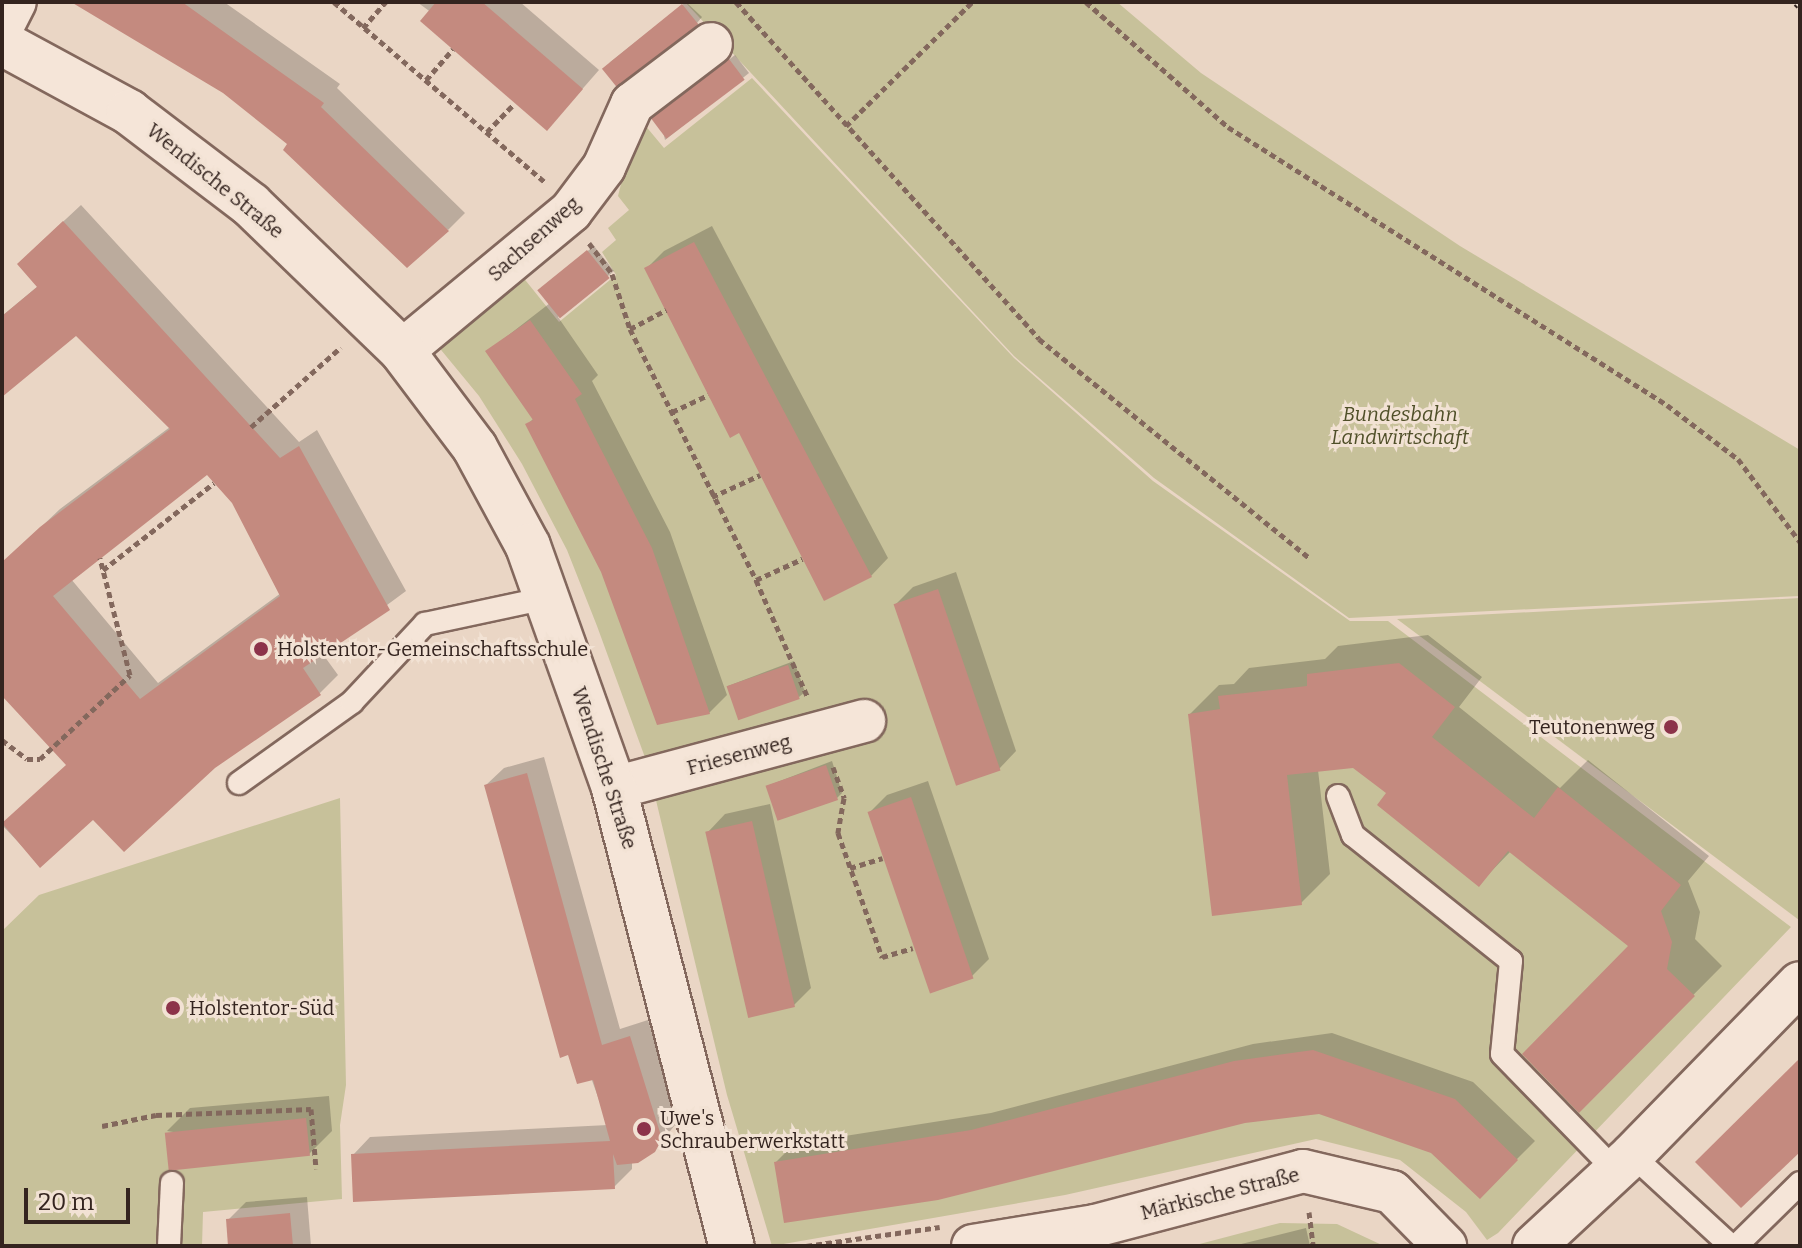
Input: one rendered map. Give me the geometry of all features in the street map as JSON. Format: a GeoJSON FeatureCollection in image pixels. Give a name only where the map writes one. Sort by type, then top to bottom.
{"type":"FeatureCollection","features":[{"type":"Feature","properties":{"kind":"street"},"geometry":{"type":"LineString","coordinates":[[2,27],[15,2]]}},
{"type":"Feature","properties":{"kind":"street","name":"Wendische Straße"},"geometry":{"type":"LineString","coordinates":[[2,43],[129,112],[251,205],[402,351],[475,448],[528,546],[614,788],[732,1246]]}},
{"type":"Feature","properties":{"kind":"street","name":"Sachsenweg"},"geometry":{"type":"LineString","coordinates":[[402,351],[571,211],[604,167],[632,104],[711,44]]}},
{"type":"Feature","properties":{"kind":"street","name":"Friesenweg"},"geometry":{"type":"LineString","coordinates":[[614,788],[864,721]]}},
{"type":"Feature","properties":{"kind":"street"},"geometry":{"type":"LineString","coordinates":[[1534,1246],[1624,1163],[1800,983]]}},
{"type":"Feature","properties":{"kind":"street","name":"Märkische Straße"},"geometry":{"type":"LineString","coordinates":[[973,1246],[1097,1236],[1303,1171],[1392,1192],[1445,1246]]}},
{"type":"Feature","properties":{"kind":"lane"},"geometry":{"type":"LineString","coordinates":[[239,783],[352,702],[425,624],[546,598]]}},
{"type":"Feature","properties":{"kind":"lane"},"geometry":{"type":"LineString","coordinates":[[1338,796],[1353,835],[1511,961],[1502,1054],[1624,1163],[1733,1246],[1800,1183]]}},
{"type":"Feature","properties":{"kind":"lane"},"geometry":{"type":"LineString","coordinates":[[169,1246],[172,1183]]}},
{"type":"Feature","properties":{"kind":"path"},"geometry":{"type":"LineString","coordinates":[[334,2],[487,132],[571,211],[612,274],[630,329],[756,580],[820,733],[844,798],[838,833],[882,957],[913,948]]}},
{"type":"Feature","properties":{"kind":"path"},"geometry":{"type":"LineString","coordinates":[[363,28],[386,2]]}},
{"type":"Feature","properties":{"kind":"path"},"geometry":{"type":"LineString","coordinates":[[736,2],[1039,339],[1309,558]]}},
{"type":"Feature","properties":{"kind":"path"},"geometry":{"type":"LineString","coordinates":[[846,126],[972,2]]}},
{"type":"Feature","properties":{"kind":"path"},"geometry":{"type":"LineString","coordinates":[[1086,2],[1228,127],[1667,405],[1738,459],[1800,542]]}},
{"type":"Feature","properties":{"kind":"path"},"geometry":{"type":"LineString","coordinates":[[426,80],[453,49]]}},
{"type":"Feature","properties":{"kind":"path"},"geometry":{"type":"LineString","coordinates":[[487,132],[515,103]]}},
{"type":"Feature","properties":{"kind":"path"},"geometry":{"type":"LineString","coordinates":[[630,329],[666,310]]}},
{"type":"Feature","properties":{"kind":"path"},"geometry":{"type":"LineString","coordinates":[[251,427],[370,318]]}},
{"type":"Feature","properties":{"kind":"path"},"geometry":{"type":"LineString","coordinates":[[672,412],[708,395]]}},
{"type":"Feature","properties":{"kind":"path"},"geometry":{"type":"LineString","coordinates":[[712,497],[760,475]]}},
{"type":"Feature","properties":{"kind":"path"},"geometry":{"type":"LineString","coordinates":[[103,570],[214,483]]}},
{"type":"Feature","properties":{"kind":"path"},"geometry":{"type":"LineString","coordinates":[[2,740],[27,759],[40,759],[130,675],[100,558]]}},
{"type":"Feature","properties":{"kind":"path"},"geometry":{"type":"LineString","coordinates":[[756,580],[802,559]]}},
{"type":"Feature","properties":{"kind":"path"},"geometry":{"type":"LineString","coordinates":[[850,868],[883,858]]}},
{"type":"Feature","properties":{"kind":"path"},"geometry":{"type":"LineString","coordinates":[[102,1126],[156,1115],[311,1109],[316,1169]]}},
{"type":"Feature","properties":{"kind":"path"},"geometry":{"type":"LineString","coordinates":[[1294,1209],[1322,1207]]}},
{"type":"Feature","properties":{"kind":"green space","name":"Bundesbahn Landwirtschaft"},"geometry":{"type":"Polygon","coordinates":[[[685,2],[1117,2],[1201,73],[1460,246],[1800,450],[1800,596],[1349,618],[1154,478],[1014,356],[685,2]]]}},
{"type":"Feature","properties":{"kind":"green space"},"geometry":{"type":"Polygon","coordinates":[[[752,78],[1014,358],[1153,481],[1350,621],[1388,621],[1791,927],[1498,1233],[1487,1240],[1466,1212],[1400,1160],[1316,1139],[1065,1195],[772,1246],[727,1095],[647,763],[597,626],[567,550],[522,464],[479,396],[437,345],[522,276],[559,322],[616,275],[602,252],[616,240],[608,228],[629,210],[618,196],[634,132],[644,124],[664,148],[752,78]]]}},
{"type":"Feature","properties":{"kind":"green space"},"geometry":{"type":"Polygon","coordinates":[[[1800,598],[1799,920],[1397,619],[1800,598]]]}},
{"type":"Feature","properties":{"kind":"green space","name":"Holstentor-Süd"},"geometry":{"type":"Polygon","coordinates":[[[340,798],[346,1085],[340,1125],[342,1199],[203,1212],[202,1246],[2,1246],[2,931],[39,895],[340,798]]]}},
{"type":"Feature","properties":{"kind":"green space"},"geometry":{"type":"Polygon","coordinates":[[[1280,1223],[1337,1224],[1384,1246],[1192,1246],[1280,1223]]]}},
{"type":"Feature","properties":{"kind":"building"},"geometry":{"type":"Polygon","coordinates":[[[71,2],[182,2],[324,103],[321,107],[449,231],[407,268],[283,150],[287,144],[223,93],[71,2]]]}},
{"type":"Feature","properties":{"kind":"building"},"geometry":{"type":"Polygon","coordinates":[[[436,2],[482,2],[583,89],[547,131],[420,21],[436,2]]]}},
{"type":"Feature","properties":{"kind":"building"},"geometry":{"type":"Polygon","coordinates":[[[682,4],[698,24],[618,89],[602,69],[682,4]]]}},
{"type":"Feature","properties":{"kind":"building"},"geometry":{"type":"Polygon","coordinates":[[[729,59],[745,80],[666,139],[651,118],[729,59]]]}},
{"type":"Feature","properties":{"kind":"building","name":"Holstentor-Gemeinschaftsschule"},"geometry":{"type":"Polygon","coordinates":[[[63,221],[280,458],[299,446],[390,610],[303,668],[321,695],[215,768],[124,852],[93,820],[40,868],[2,823],[66,765],[2,696],[2,562],[40,527],[170,429],[76,336],[2,397],[2,316],[37,287],[17,264],[63,221]],[[207,475],[53,596],[140,699],[280,596],[232,503],[207,475]]]}},
{"type":"Feature","properties":{"kind":"building"},"geometry":{"type":"Polygon","coordinates":[[[694,242],[872,577],[824,601],[739,433],[730,438],[644,268],[694,242]]]}},
{"type":"Feature","properties":{"kind":"building"},"geometry":{"type":"Polygon","coordinates":[[[587,250],[610,278],[560,318],[537,290],[587,250]]]}},
{"type":"Feature","properties":{"kind":"building"},"geometry":{"type":"Polygon","coordinates":[[[530,320],[582,394],[575,399],[652,548],[710,714],[657,725],[601,572],[525,424],[533,420],[485,351],[530,320]]]}},
{"type":"Feature","properties":{"kind":"building"},"geometry":{"type":"Polygon","coordinates":[[[938,589],[1001,771],[956,786],[894,604],[938,589]]]}},
{"type":"Feature","properties":{"kind":"building"},"geometry":{"type":"Polygon","coordinates":[[[1399,663],[1455,707],[1432,737],[1534,818],[1558,787],[1681,885],[1661,911],[1672,942],[1667,969],[1695,996],[1579,1113],[1522,1054],[1628,946],[1508,851],[1479,887],[1377,805],[1386,793],[1353,768],[1287,775],[1302,905],[1212,916],[1188,714],[1220,709],[1218,696],[1307,686],[1307,674],[1399,663]]]}},
{"type":"Feature","properties":{"kind":"building"},"geometry":{"type":"Polygon","coordinates":[[[788,665],[800,699],[738,720],[727,686],[788,665]]]}},
{"type":"Feature","properties":{"kind":"building"},"geometry":{"type":"Polygon","coordinates":[[[826,765],[838,800],[778,821],[765,786],[826,765]]]}},
{"type":"Feature","properties":{"kind":"building"},"geometry":{"type":"Polygon","coordinates":[[[527,773],[602,1045],[630,1036],[662,1139],[655,1152],[638,1163],[617,1165],[613,1154],[615,1189],[353,1202],[351,1154],[610,1141],[593,1080],[577,1084],[568,1055],[560,1058],[484,785],[527,773]]]}},
{"type":"Feature","properties":{"kind":"building"},"geometry":{"type":"Polygon","coordinates":[[[911,797],[974,979],[930,994],[868,812],[911,797]]]}},
{"type":"Feature","properties":{"kind":"building"},"geometry":{"type":"Polygon","coordinates":[[[752,821],[795,1007],[748,1018],[705,832],[752,821]]]}},
{"type":"Feature","properties":{"kind":"building"},"geometry":{"type":"Polygon","coordinates":[[[1313,1050],[1455,1099],[1518,1160],[1480,1199],[1431,1153],[1319,1114],[1245,1123],[938,1200],[784,1223],[774,1162],[971,1130],[1234,1061],[1313,1050]]]}},
{"type":"Feature","properties":{"kind":"building"},"geometry":{"type":"Polygon","coordinates":[[[1800,1058],[1800,1152],[1741,1208],[1695,1162],[1800,1058]]]}},
{"type":"Feature","properties":{"kind":"building"},"geometry":{"type":"Polygon","coordinates":[[[306,1118],[310,1156],[169,1171],[165,1133],[306,1118]]]}},
{"type":"Feature","properties":{"kind":"building"},"geometry":{"type":"Polygon","coordinates":[[[290,1213],[293,1246],[228,1246],[226,1219],[290,1213]]]}},
{"type":"Feature","properties":{"kind":"railway"},"geometry":{"type":"LineString","coordinates":[[1797,2],[1800,5]]}},
{"type":"Feature","properties":{"kind":"place","name":"Holstentor-Gemeinschaftsschule"},"geometry":{"type":"Point","coordinates":[261,649]}},
{"type":"Feature","properties":{"kind":"place","name":"Teutonenweg"},"geometry":{"type":"Point","coordinates":[1671,727]}},
{"type":"Feature","properties":{"kind":"place","name":"Holstentor-Süd"},"geometry":{"type":"Point","coordinates":[173,1008]}},
{"type":"Feature","properties":{"kind":"place","name":"Uwe's Schrauberwerkstatt"},"geometry":{"type":"Point","coordinates":[644,1129]}}]}
